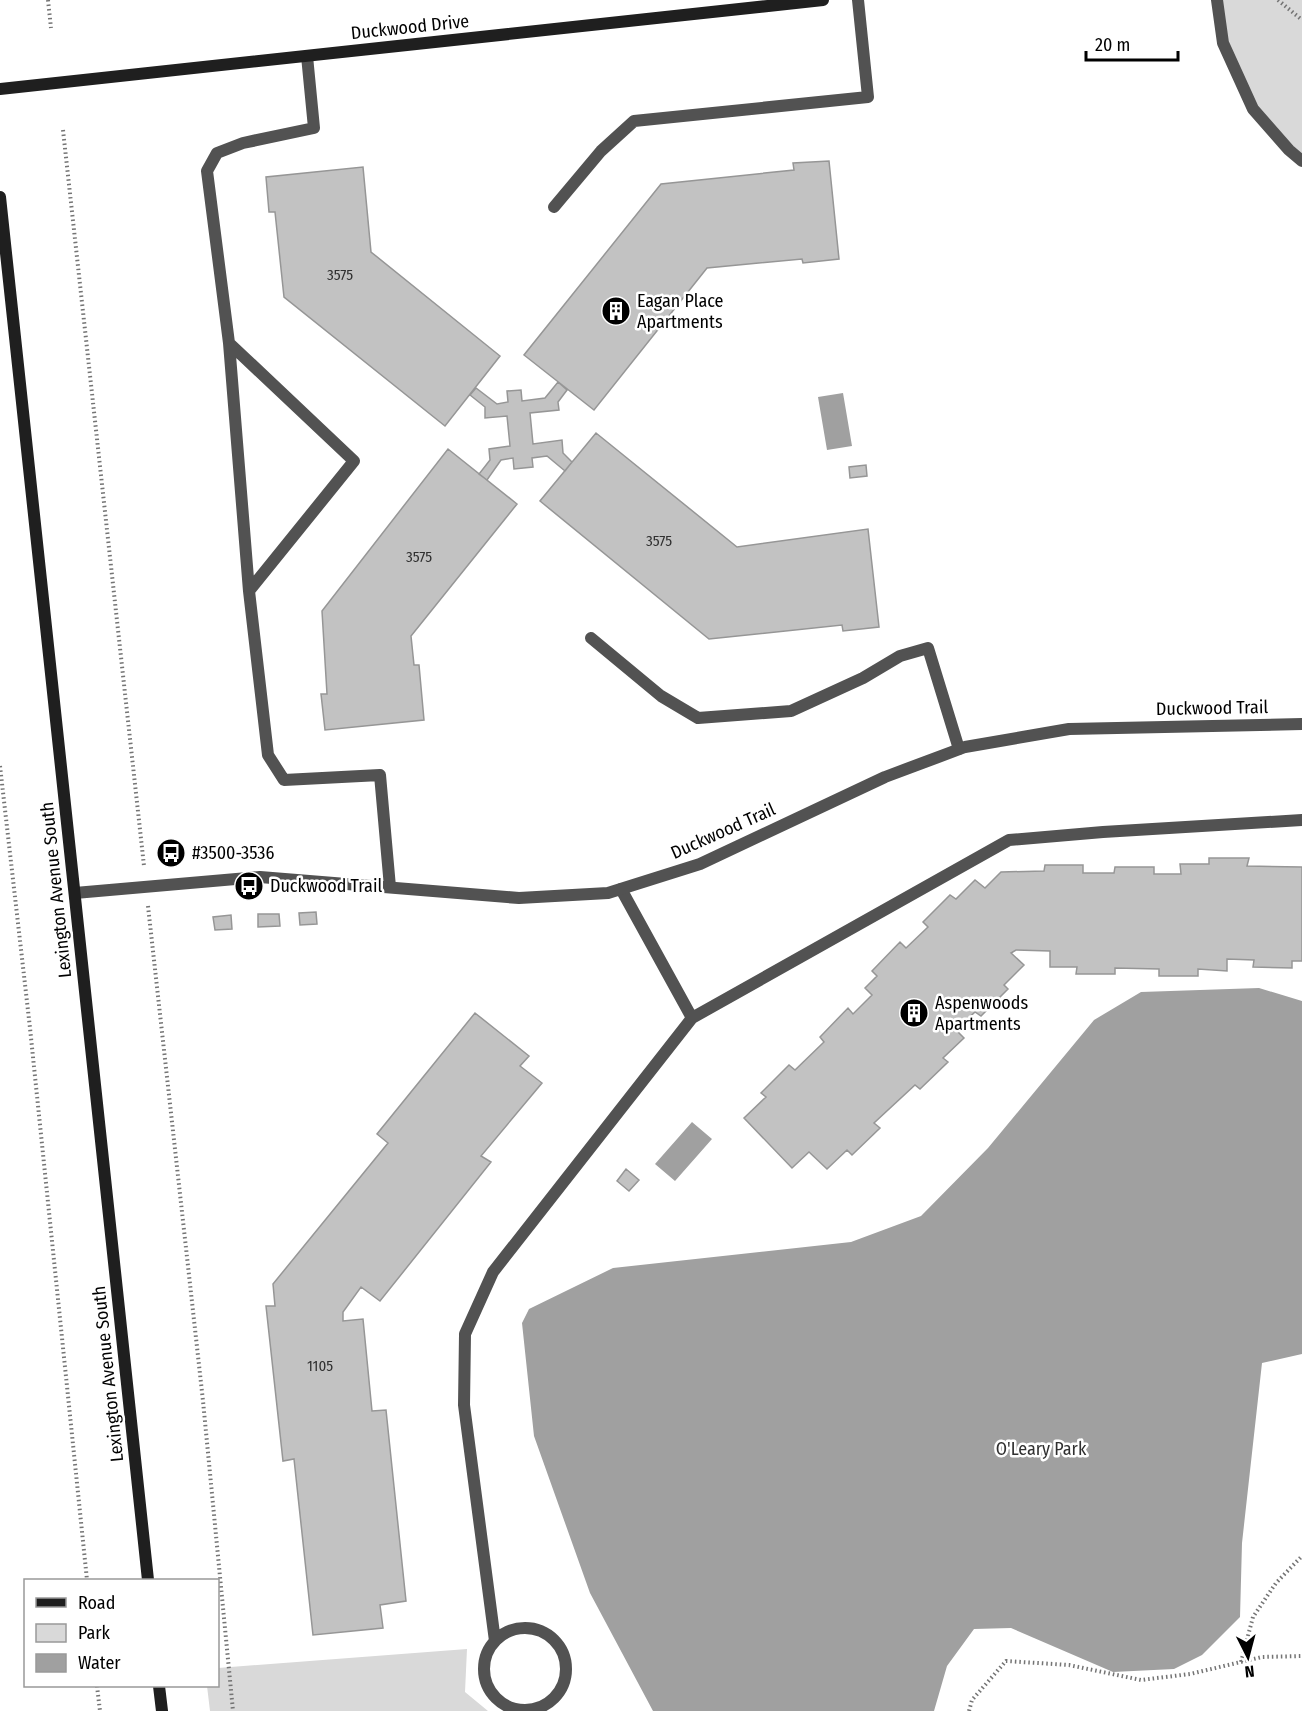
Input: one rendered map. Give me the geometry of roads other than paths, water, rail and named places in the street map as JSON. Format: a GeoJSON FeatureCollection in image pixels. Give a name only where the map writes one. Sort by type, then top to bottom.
{"type":"FeatureCollection","features":[{"type":"Feature","properties":{"kind":"street","name":"Duckwood Drive"},"geometry":{"type":"LineString","coordinates":[[0,89],[823,0]]}},
{"type":"Feature","properties":{"kind":"street"},"geometry":{"type":"LineString","coordinates":[[554,207],[601,151],[634,121],[868,97],[858,0]]}},
{"type":"Feature","properties":{"kind":"street"},"geometry":{"type":"LineString","coordinates":[[1217,0],[1223,43],[1253,108],[1289,150],[1302,161]]}},
{"type":"Feature","properties":{"kind":"street"},"geometry":{"type":"LineString","coordinates":[[307,56],[315,128],[243,142],[217,153],[207,171],[229,343],[249,591],[268,755],[284,780],[380,775],[390,887]]}},
{"type":"Feature","properties":{"kind":"street","name":"Lexington Avenue South"},"geometry":{"type":"LineString","coordinates":[[0,197],[148,1579]]}},
{"type":"Feature","properties":{"kind":"street"},"geometry":{"type":"LineString","coordinates":[[229,343],[354,461],[249,591]]}},
{"type":"Feature","properties":{"kind":"street"},"geometry":{"type":"LineString","coordinates":[[591,638],[661,696],[698,718],[791,711],[863,678],[900,656],[928,648],[959,749]]}},
{"type":"Feature","properties":{"kind":"street","name":"Duckwood Trail"},"geometry":{"type":"LineString","coordinates":[[75,893],[260,877],[519,898],[608,893],[700,864],[885,777],[959,749],[1069,729],[1302,724]]}},
{"type":"Feature","properties":{"kind":"street"},"geometry":{"type":"LineString","coordinates":[[495,1641],[507,1632],[520,1629],[534,1629],[547,1634],[557,1643],[564,1655],[566,1669],[564,1683],[558,1695],[547,1704],[535,1709],[522,1710],[509,1707],[489,1690],[485,1677],[484,1664],[495,1641],[464,1405],[465,1334],[493,1272],[692,1018],[1009,840],[1302,820]]}},
{"type":"Feature","properties":{"kind":"street"},"geometry":{"type":"LineString","coordinates":[[621,889],[692,1018]]}},
{"type":"Feature","properties":{"kind":"street"},"geometry":{"type":"LineString","coordinates":[[159,1687],[162,1711]]}},
{"type":"Feature","properties":{"kind":"water"},"geometry":{"type":"Polygon","coordinates":[[[843,393],[852,446],[827,450],[818,397],[843,393]]]}},
{"type":"Feature","properties":{"kind":"water","name":"O'Leary Park"},"geometry":{"type":"Polygon","coordinates":[[[1259,988],[1302,1001],[1302,1354],[1262,1363],[1242,1543],[1240,1617],[1202,1655],[1174,1669],[1113,1672],[1011,1628],[974,1629],[947,1666],[934,1711],[653,1711],[590,1593],[534,1436],[522,1323],[529,1309],[613,1268],[851,1242],[921,1216],[988,1148],[1094,1020],[1141,992],[1259,988]]]}},
{"type":"Feature","properties":{"kind":"water"},"geometry":{"type":"Polygon","coordinates":[[[692,1122],[712,1139],[675,1181],[655,1164],[692,1122]]]}},
{"type":"Feature","properties":{"kind":"place","name":"Eagan Place Apartments"},"geometry":{"type":"Point","coordinates":[616,311]}},
{"type":"Feature","properties":{"kind":"place","name":"#3500-3536"},"geometry":{"type":"Point","coordinates":[171,853]}},
{"type":"Feature","properties":{"kind":"place","name":"Duckwood Trail"},"geometry":{"type":"Point","coordinates":[249,886]}},
{"type":"Feature","properties":{"kind":"place","name":"Aspenwoods Apartments"},"geometry":{"type":"Point","coordinates":[914,1013]}}]}
